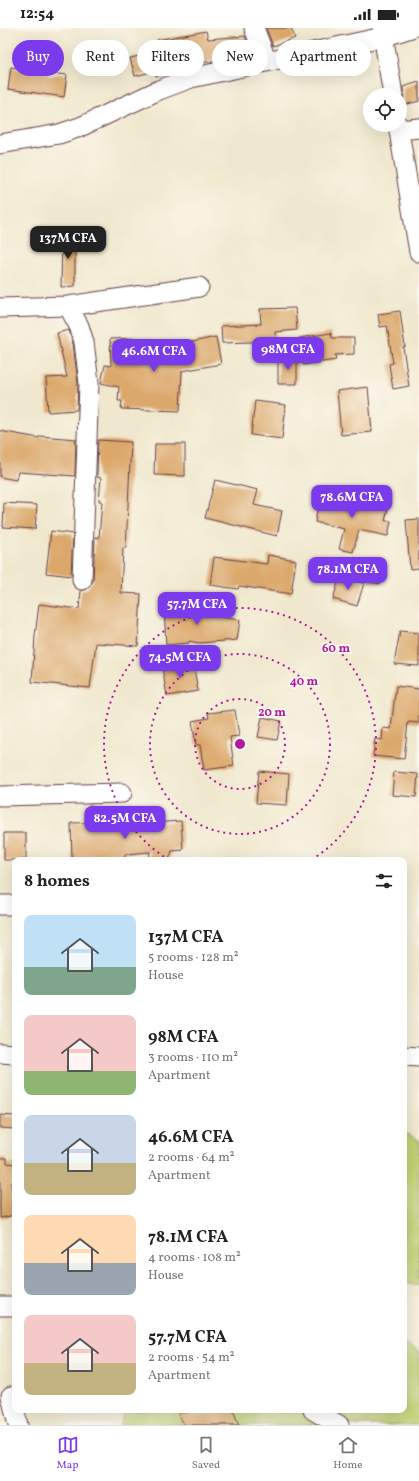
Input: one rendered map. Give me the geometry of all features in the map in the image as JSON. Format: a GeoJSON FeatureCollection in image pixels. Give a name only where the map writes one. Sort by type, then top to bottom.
{"type":"FeatureCollection","features":[{"type":"Feature","properties":{"kind":"street"},"geometry":{"type":"LineString","coordinates":[[254,28],[259,40]]}},
{"type":"Feature","properties":{"kind":"street"},"geometry":{"type":"LineString","coordinates":[[268,62],[383,32],[411,28]]}},
{"type":"Feature","properties":{"kind":"street"},"geometry":{"type":"LineString","coordinates":[[383,32],[392,88]]}},
{"type":"Feature","properties":{"kind":"street"},"geometry":{"type":"LineString","coordinates":[[0,144],[27,141],[59,134],[80,127],[159,90],[191,78],[212,74]]}},
{"type":"Feature","properties":{"kind":"street"},"geometry":{"type":"LineString","coordinates":[[407,127],[419,128]]}},
{"type":"Feature","properties":{"kind":"street"},"geometry":{"type":"LineString","coordinates":[[399,132],[419,252]]}},
{"type":"Feature","properties":{"kind":"street"},"geometry":{"type":"LineString","coordinates":[[0,308],[68,306],[199,287]]}},
{"type":"Feature","properties":{"kind":"street"},"geometry":{"type":"LineString","coordinates":[[68,306],[79,326],[84,342],[89,384],[82,580]]}},
{"type":"Feature","properties":{"kind":"street"},"geometry":{"type":"LineString","coordinates":[[0,796],[122,793]]}},
{"type":"Feature","properties":{"kind":"street"},"geometry":{"type":"LineString","coordinates":[[0,906],[12,905]]}},
{"type":"Feature","properties":{"kind":"street"},"geometry":{"type":"LineString","coordinates":[[0,1053],[12,1054]]}},
{"type":"Feature","properties":{"kind":"street"},"geometry":{"type":"LineString","coordinates":[[407,1056],[419,1057]]}},
{"type":"Feature","properties":{"kind":"street"},"geometry":{"type":"LineString","coordinates":[[0,1306],[12,1306]]}},
{"type":"Feature","properties":{"kind":"street"},"geometry":{"type":"LineString","coordinates":[[9,1396],[12,1406]]}},
{"type":"Feature","properties":{"kind":"street"},"geometry":{"type":"LineString","coordinates":[[14,1413],[18,1425]]}},
{"type":"Feature","properties":{"kind":"street"},"geometry":{"type":"LineString","coordinates":[[317,1413],[339,1425]]}},
{"type":"Feature","properties":{"kind":"green space"},"geometry":{"type":"Polygon","coordinates":[[[407,1134],[419,1140],[419,1286],[407,1284],[407,1134]]]}},
{"type":"Feature","properties":{"kind":"green space"},"geometry":{"type":"Polygon","coordinates":[[[407,1345],[419,1351],[419,1425],[120,1425],[124,1413],[407,1413],[407,1345]]]}},
{"type":"Feature","properties":{"kind":"building"},"geometry":{"type":"Polygon","coordinates":[[[266,28],[291,28],[295,38],[290,40],[276,40],[276,45],[273,46],[266,28]]]}},
{"type":"Feature","properties":{"kind":"building"},"geometry":{"type":"Polygon","coordinates":[[[206,31],[208,39],[245,36],[247,40],[212,40],[212,61],[204,62],[204,40],[157,40],[206,31]]]}},
{"type":"Feature","properties":{"kind":"building"},"geometry":{"type":"Polygon","coordinates":[[[137,57],[137,76],[135,76],[130,58],[137,57]]]}},
{"type":"Feature","properties":{"kind":"building"},"geometry":{"type":"Polygon","coordinates":[[[11,67],[12,76],[67,75],[64,97],[8,89],[11,67]]]}},
{"type":"Feature","properties":{"kind":"building"},"geometry":{"type":"Polygon","coordinates":[[[419,82],[419,101],[407,104],[407,88],[403,87],[419,82]]]}},
{"type":"Feature","properties":{"kind":"building"},"geometry":{"type":"Polygon","coordinates":[[[62,233],[75,233],[75,286],[61,287],[62,233]]]}},
{"type":"Feature","properties":{"kind":"building"},"geometry":{"type":"Polygon","coordinates":[[[295,308],[297,330],[275,332],[276,341],[222,343],[221,326],[261,324],[260,309],[295,308]]]}},
{"type":"Feature","properties":{"kind":"building"},"geometry":{"type":"Polygon","coordinates":[[[400,311],[405,347],[403,347],[409,386],[393,389],[389,364],[393,363],[387,326],[380,327],[378,314],[400,311]]]}},
{"type":"Feature","properties":{"kind":"building"},"geometry":{"type":"Polygon","coordinates":[[[69,330],[73,344],[78,383],[77,410],[48,412],[46,378],[67,377],[57,333],[69,330]]]}},
{"type":"Feature","properties":{"kind":"building"},"geometry":{"type":"Polygon","coordinates":[[[331,333],[332,338],[354,338],[354,354],[335,355],[336,360],[303,365],[299,338],[331,333]]]}},
{"type":"Feature","properties":{"kind":"building"},"geometry":{"type":"Polygon","coordinates":[[[216,337],[221,364],[182,371],[180,411],[121,409],[122,401],[118,401],[119,387],[101,383],[105,365],[111,366],[110,339],[138,338],[139,353],[190,353],[188,343],[216,337]]]}},
{"type":"Feature","properties":{"kind":"building"},"geometry":{"type":"Polygon","coordinates":[[[278,358],[297,358],[297,384],[278,384],[278,358]]]}},
{"type":"Feature","properties":{"kind":"building"},"geometry":{"type":"Polygon","coordinates":[[[368,387],[372,432],[341,435],[337,391],[368,387]]]}},
{"type":"Feature","properties":{"kind":"building"},"geometry":{"type":"Polygon","coordinates":[[[255,401],[286,405],[282,439],[251,435],[255,401]]]}},
{"type":"Feature","properties":{"kind":"building"},"geometry":{"type":"Polygon","coordinates":[[[0,431],[39,438],[40,436],[76,439],[75,476],[18,472],[16,480],[0,477],[0,431]]]}},
{"type":"Feature","properties":{"kind":"building"},"geometry":{"type":"Polygon","coordinates":[[[98,440],[131,442],[126,548],[123,548],[121,593],[141,594],[138,646],[96,643],[90,688],[32,682],[39,604],[79,609],[81,591],[87,589],[93,581],[95,537],[99,538],[102,501],[99,501],[101,478],[97,477],[98,440]]]}},
{"type":"Feature","properties":{"kind":"building"},"geometry":{"type":"Polygon","coordinates":[[[155,444],[185,444],[185,476],[154,475],[155,444]]]}},
{"type":"Feature","properties":{"kind":"building"},"geometry":{"type":"Polygon","coordinates":[[[215,480],[258,490],[254,505],[282,511],[277,536],[205,518],[215,480]]]}},
{"type":"Feature","properties":{"kind":"building"},"geometry":{"type":"Polygon","coordinates":[[[320,496],[388,508],[385,521],[391,521],[388,536],[359,530],[353,552],[339,549],[344,529],[315,522],[320,496]]]}},
{"type":"Feature","properties":{"kind":"building"},"geometry":{"type":"Polygon","coordinates":[[[4,503],[37,505],[35,529],[3,527],[4,503]]]}},
{"type":"Feature","properties":{"kind":"building"},"geometry":{"type":"Polygon","coordinates":[[[419,519],[419,568],[410,569],[406,520],[419,519]]]}},
{"type":"Feature","properties":{"kind":"building"},"geometry":{"type":"Polygon","coordinates":[[[51,531],[73,534],[71,576],[46,573],[51,531]]]}},
{"type":"Feature","properties":{"kind":"building"},"geometry":{"type":"Polygon","coordinates":[[[268,555],[296,560],[291,594],[239,586],[238,589],[210,585],[214,557],[267,564],[268,555]]]}},
{"type":"Feature","properties":{"kind":"building"},"geometry":{"type":"Polygon","coordinates":[[[372,564],[385,568],[380,584],[367,581],[372,564]]]}},
{"type":"Feature","properties":{"kind":"building"},"geometry":{"type":"Polygon","coordinates":[[[340,576],[364,583],[357,606],[333,599],[340,576]]]}},
{"type":"Feature","properties":{"kind":"building"},"geometry":{"type":"Polygon","coordinates":[[[200,604],[200,614],[240,620],[237,640],[199,643],[189,641],[189,643],[166,645],[164,606],[200,604]]]}},
{"type":"Feature","properties":{"kind":"building"},"geometry":{"type":"Polygon","coordinates":[[[400,631],[419,633],[419,666],[394,664],[400,631]]]}},
{"type":"Feature","properties":{"kind":"building"},"geometry":{"type":"Polygon","coordinates":[[[193,662],[198,691],[167,696],[162,667],[193,662]]]}},
{"type":"Feature","properties":{"kind":"building"},"geometry":{"type":"Polygon","coordinates":[[[396,686],[419,689],[419,723],[408,722],[404,759],[373,756],[375,739],[382,740],[383,728],[391,729],[396,686]]]}},
{"type":"Feature","properties":{"kind":"building"},"geometry":{"type":"Polygon","coordinates":[[[235,710],[239,736],[230,737],[234,766],[204,770],[200,745],[196,745],[192,721],[209,718],[208,713],[235,710]]]}},
{"type":"Feature","properties":{"kind":"building"},"geometry":{"type":"Polygon","coordinates":[[[262,717],[281,721],[277,740],[258,737],[262,717]]]}},
{"type":"Feature","properties":{"kind":"building"},"geometry":{"type":"Polygon","coordinates":[[[259,771],[289,774],[287,805],[256,803],[259,771]]]}},
{"type":"Feature","properties":{"kind":"building"},"geometry":{"type":"Polygon","coordinates":[[[394,772],[418,774],[416,797],[392,795],[394,772]]]}},
{"type":"Feature","properties":{"kind":"building"},"geometry":{"type":"Polygon","coordinates":[[[181,821],[183,850],[172,851],[170,857],[149,857],[150,852],[125,854],[125,857],[72,857],[71,823],[125,822],[125,825],[181,821]]]}},
{"type":"Feature","properties":{"kind":"building"},"geometry":{"type":"Polygon","coordinates":[[[4,833],[26,833],[26,857],[12,857],[12,860],[4,860],[4,833]]]}},
{"type":"Feature","properties":{"kind":"building"},"geometry":{"type":"Polygon","coordinates":[[[0,1115],[12,1116],[12,1129],[0,1128],[0,1115]]]}},
{"type":"Feature","properties":{"kind":"building"},"geometry":{"type":"Polygon","coordinates":[[[0,1158],[7,1158],[7,1163],[12,1164],[12,1216],[0,1218],[0,1158]]]}},
{"type":"Feature","properties":{"kind":"building"},"geometry":{"type":"Polygon","coordinates":[[[178,1413],[234,1413],[239,1425],[184,1425],[178,1413]]]}}]}
